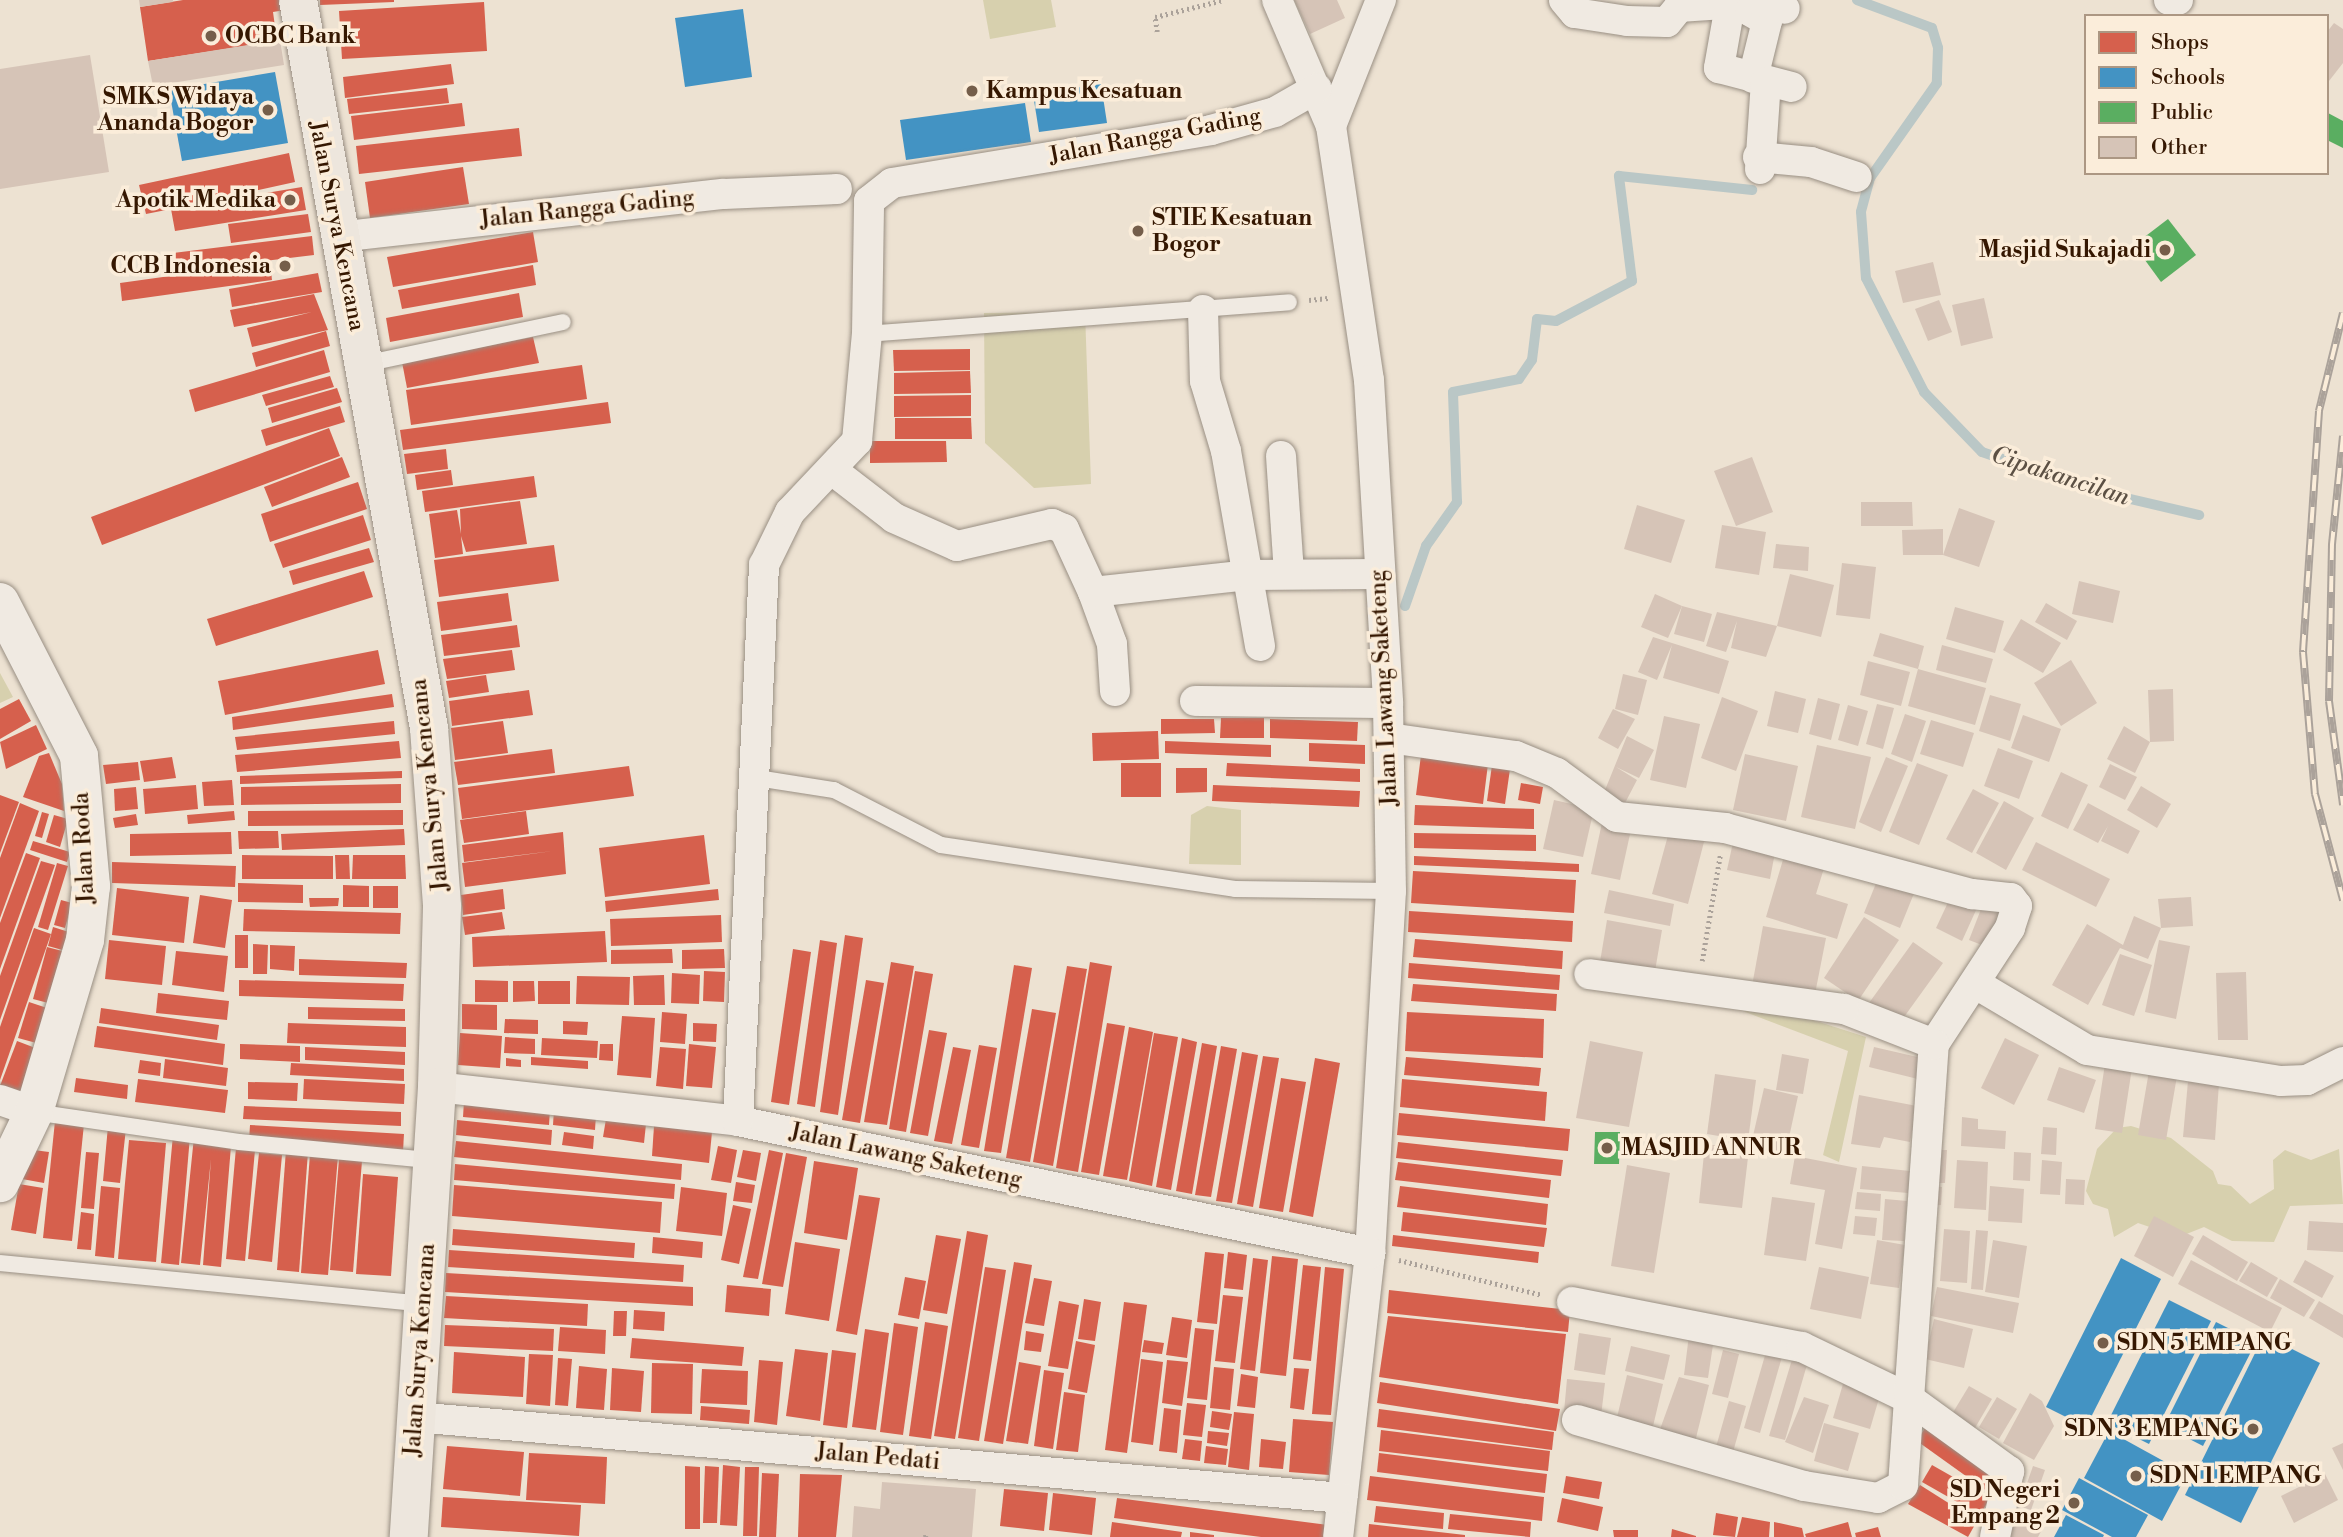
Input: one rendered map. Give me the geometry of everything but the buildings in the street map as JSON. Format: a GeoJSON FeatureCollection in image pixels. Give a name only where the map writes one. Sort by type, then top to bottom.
{"type":"FeatureCollection","features":[{"type":"Feature","properties":{"kind":"main road","name":"Jalan Surya Kencana"},"geometry":{"type":"LineString","coordinates":[[298,0],[338,237],[429,728],[442,907],[437,1087],[408,1537]]}},
{"type":"Feature","properties":{"kind":"street"},"geometry":{"type":"LineString","coordinates":[[1277,0],[1317,88],[1331,126]]}},
{"type":"Feature","properties":{"kind":"street"},"geometry":{"type":"LineString","coordinates":[[1331,126],[1381,0]]}},
{"type":"Feature","properties":{"kind":"street"},"geometry":{"type":"LineString","coordinates":[[1564,0],[1575,13],[1627,21],[1667,22],[1678,7],[1724,4],[1729,11],[1719,68],[1770,83]]}},
{"type":"Feature","properties":{"kind":"street"},"geometry":{"type":"LineString","coordinates":[[1785,9],[1758,0],[1750,11],[1766,21],[1770,83],[1759,163],[1811,162],[1857,177]]}},
{"type":"Feature","properties":{"kind":"street"},"geometry":{"type":"LineString","coordinates":[[2169,0],[2178,0]]}},
{"type":"Feature","properties":{"kind":"street","name":"Jalan Rangga Gading"},"geometry":{"type":"LineString","coordinates":[[867,334],[869,201],[892,183],[1211,130],[1275,112],[1317,88]]}},
{"type":"Feature","properties":{"kind":"street","name":"Jalan Lawang Saketeng"},"geometry":{"type":"LineString","coordinates":[[1331,126],[1368,380],[1377,574],[1390,738],[1391,891],[1370,1253],[1338,1537]]}},
{"type":"Feature","properties":{"kind":"street","name":"Jalan Rangga Gading"},"geometry":{"type":"LineString","coordinates":[[338,237],[724,194],[837,189]]}},
{"type":"Feature","properties":{"kind":"street"},"geometry":{"type":"LineString","coordinates":[[1203,310],[1205,381],[1250,575],[1260,646]]}},
{"type":"Feature","properties":{"kind":"street"},"geometry":{"type":"LineString","coordinates":[[738,1121],[757,778],[764,565],[790,512],[857,441],[867,334]]}},
{"type":"Feature","properties":{"kind":"street"},"geometry":{"type":"LineString","coordinates":[[1281,456],[1289,573]]}},
{"type":"Feature","properties":{"kind":"street"},"geometry":{"type":"LineString","coordinates":[[832,470],[894,518],[957,546],[1052,524],[1064,529],[1093,592],[1112,644],[1115,691]]}},
{"type":"Feature","properties":{"kind":"street"},"geometry":{"type":"LineString","coordinates":[[1093,592],[1250,575],[1377,574]]}},
{"type":"Feature","properties":{"kind":"street","name":"Jalan Roda"},"geometry":{"type":"LineString","coordinates":[[0,602],[79,756],[91,887],[85,940],[12,1123],[0,1183]]}},
{"type":"Feature","properties":{"kind":"street"},"geometry":{"type":"LineString","coordinates":[[1195,701],[1388,703]]}},
{"type":"Feature","properties":{"kind":"street"},"geometry":{"type":"LineString","coordinates":[[1390,738],[1516,756],[1557,773],[1617,817],[1725,828],[1972,894],[2011,898],[2017,906],[2010,928],[1976,984],[1934,1044],[1927,1217],[1908,1398],[1903,1485],[1878,1498],[1804,1486],[1577,1420]]}},
{"type":"Feature","properties":{"kind":"street"},"geometry":{"type":"LineString","coordinates":[[1589,974],[1698,985],[1844,1009],[1934,1044]]}},
{"type":"Feature","properties":{"kind":"street"},"geometry":{"type":"LineString","coordinates":[[1976,984],[2087,1050],[2281,1081],[2306,1080],[2343,1062]]}},
{"type":"Feature","properties":{"kind":"street","name":"Jalan Lawang Saketeng"},"geometry":{"type":"LineString","coordinates":[[437,1087],[738,1121],[1370,1253]]}},
{"type":"Feature","properties":{"kind":"street"},"geometry":{"type":"LineString","coordinates":[[1572,1302],[1802,1347],[1908,1398],[2009,1471],[1995,1537]]}},
{"type":"Feature","properties":{"kind":"street","name":"Jalan Pedati"},"geometry":{"type":"LineString","coordinates":[[415,1417],[1342,1498]]}},
{"type":"Feature","properties":{"kind":"lane"},"geometry":{"type":"LineString","coordinates":[[867,334],[1289,302]]}},
{"type":"Feature","properties":{"kind":"lane"},"geometry":{"type":"LineString","coordinates":[[363,364],[563,322]]}},
{"type":"Feature","properties":{"kind":"lane"},"geometry":{"type":"LineString","coordinates":[[757,778],[834,790],[941,845],[1236,889],[1391,891]]}},
{"type":"Feature","properties":{"kind":"lane"},"geometry":{"type":"LineString","coordinates":[[12,1123],[431,1160]]}},
{"type":"Feature","properties":{"kind":"lane"},"geometry":{"type":"LineString","coordinates":[[0,1263],[424,1304]]}},
{"type":"Feature","properties":{"kind":"path"},"geometry":{"type":"LineString","coordinates":[[1157,32],[1155,17],[1223,0]]}},
{"type":"Feature","properties":{"kind":"path"},"geometry":{"type":"LineString","coordinates":[[1698,985],[1725,828]]}},
{"type":"Feature","properties":{"kind":"path"},"geometry":{"type":"LineString","coordinates":[[1370,1253],[1572,1302]]}},
{"type":"Feature","properties":{"kind":"shaded area"},"geometry":{"type":"Polygon","coordinates":[[[983,0],[1051,0],[1056,27],[990,39],[983,0]]]}},
{"type":"Feature","properties":{"kind":"shaded area"},"geometry":{"type":"Polygon","coordinates":[[[1085,312],[1091,484],[1034,488],[985,443],[984,313],[1085,312]]]}},
{"type":"Feature","properties":{"kind":"shaded area"},"geometry":{"type":"Polygon","coordinates":[[[0,673],[13,697],[0,703],[0,673]]]}},
{"type":"Feature","properties":{"kind":"shaded area"},"geometry":{"type":"Polygon","coordinates":[[[1207,806],[1241,810],[1241,865],[1189,864],[1191,815],[1207,806]]]}},
{"type":"Feature","properties":{"kind":"shaded area"},"geometry":{"type":"Polygon","coordinates":[[[1740,1010],[1813,1020],[1866,1037],[1839,1162],[1823,1155],[1848,1051],[1740,1010]]]}},
{"type":"Feature","properties":{"kind":"shaded area"},"geometry":{"type":"Polygon","coordinates":[[[2131,1126],[2171,1138],[2213,1171],[2218,1184],[2231,1186],[2250,1204],[2274,1189],[2273,1160],[2285,1150],[2311,1160],[2339,1149],[2343,1204],[2290,1206],[2274,1242],[2232,1241],[2204,1227],[2179,1237],[2138,1223],[2114,1237],[2108,1209],[2093,1204],[2086,1191],[2097,1149],[2117,1128],[2131,1126]]]}},
{"type":"Feature","properties":{"kind":"waterway","name":"Cipakancilan"},"geometry":{"type":"LineString","coordinates":[[1857,0],[1932,28],[1938,48],[1937,83],[1870,178],[1861,212],[1866,278],[1924,392],[1982,452],[2096,491],[2199,515]]}},
{"type":"Feature","properties":{"kind":"waterway"},"geometry":{"type":"LineString","coordinates":[[1405,606],[1426,546],[1457,502],[1453,392],[1519,379],[1532,360],[1537,319],[1556,321],[1632,281],[1619,176],[1752,190]]}},
{"type":"Feature","properties":{"kind":"railway"},"geometry":{"type":"LineString","coordinates":[[2343,313],[2319,411],[2303,652],[2315,794],[2343,900]]}},
{"type":"Feature","properties":{"kind":"railway"},"geometry":{"type":"LineString","coordinates":[[2343,436],[2332,544],[2329,701],[2343,805]]}},
{"type":"Feature","properties":{"kind":"place","name":"OCBC Bank"},"geometry":{"type":"Point","coordinates":[211,36]}},
{"type":"Feature","properties":{"kind":"place","name":"Kampus Kesatuan"},"geometry":{"type":"Point","coordinates":[972,91]}},
{"type":"Feature","properties":{"kind":"place","name":"SMKS Widaya Ananda Bogor"},"geometry":{"type":"Point","coordinates":[268,110]}},
{"type":"Feature","properties":{"kind":"place","name":"Apotik Medika"},"geometry":{"type":"Point","coordinates":[290,200]}},
{"type":"Feature","properties":{"kind":"place","name":"STIE Kesatuan Bogor"},"geometry":{"type":"Point","coordinates":[1138,231]}},
{"type":"Feature","properties":{"kind":"place","name":"Masjid Sukajadi"},"geometry":{"type":"Point","coordinates":[2165,250]}},
{"type":"Feature","properties":{"kind":"place","name":"CCB Indonesia"},"geometry":{"type":"Point","coordinates":[285,266]}},
{"type":"Feature","properties":{"kind":"place","name":"MASJID ANNUR"},"geometry":{"type":"Point","coordinates":[1607,1148]}},
{"type":"Feature","properties":{"kind":"place","name":"SDN 5 EMPANG"},"geometry":{"type":"Point","coordinates":[2103,1343]}},
{"type":"Feature","properties":{"kind":"place","name":"SDN 3 EMPANG"},"geometry":{"type":"Point","coordinates":[2253,1429]}},
{"type":"Feature","properties":{"kind":"place","name":"SDN 1 EMPANG"},"geometry":{"type":"Point","coordinates":[2136,1476]}},
{"type":"Feature","properties":{"kind":"place","name":"SD Negeri Empang 2"},"geometry":{"type":"Point","coordinates":[2074,1503]}}]}
